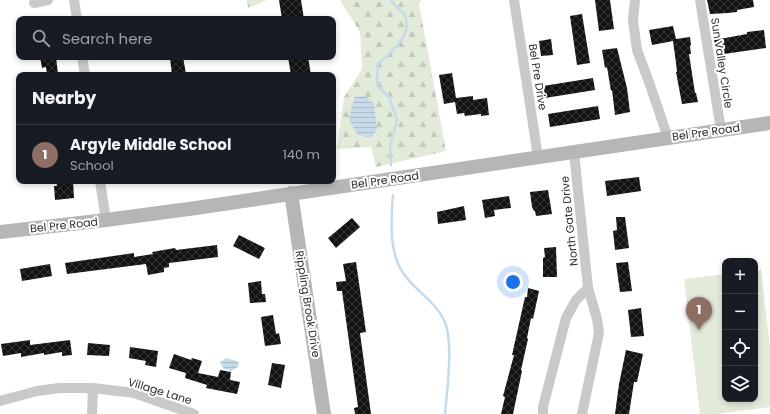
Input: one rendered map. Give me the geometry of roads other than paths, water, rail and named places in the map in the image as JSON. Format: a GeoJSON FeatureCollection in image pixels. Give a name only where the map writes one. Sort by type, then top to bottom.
{"type":"FeatureCollection","features":[{"type":"Feature","properties":{"kind":"main road","name":"Bel Pre Road"},"geometry":{"type":"LineString","coordinates":[[0,232],[106,220],[770,123]]}},
{"type":"Feature","properties":{"kind":"main road","name":"Rippling Brook Drive"},"geometry":{"type":"LineString","coordinates":[[291,193],[324,414]]}},
{"type":"Feature","properties":{"kind":"street"},"geometry":{"type":"LineString","coordinates":[[34,3],[48,0]]}},
{"type":"Feature","properties":{"kind":"street"},"geometry":{"type":"LineString","coordinates":[[74,0],[77,16]]}},
{"type":"Feature","properties":{"kind":"street","name":"Bel Pre Drive"},"geometry":{"type":"LineString","coordinates":[[514,0],[538,157]]}},
{"type":"Feature","properties":{"kind":"street"},"geometry":{"type":"LineString","coordinates":[[635,0],[633,21],[636,50],[649,82],[668,138]]}},
{"type":"Feature","properties":{"kind":"street","name":"Sun Valley Circle"},"geometry":{"type":"LineString","coordinates":[[700,0],[721,130]]}},
{"type":"Feature","properties":{"kind":"street"},"geometry":{"type":"LineString","coordinates":[[82,60],[84,72]]}},
{"type":"Feature","properties":{"kind":"street","name":"North Gate Drive"},"geometry":{"type":"LineString","coordinates":[[574,152],[588,288],[597,318],[599,333],[582,414]]}},
{"type":"Feature","properties":{"kind":"street"},"geometry":{"type":"LineString","coordinates":[[100,184],[106,220]]}},
{"type":"Feature","properties":{"kind":"street"},"geometry":{"type":"LineString","coordinates":[[543,414],[566,318],[576,300],[588,288]]}},
{"type":"Feature","properties":{"kind":"street","name":"Village Lane"},"geometry":{"type":"LineString","coordinates":[[0,401],[37,391],[59,388],[93,388],[134,393],[194,414]]}},
{"type":"Feature","properties":{"kind":"street"},"geometry":{"type":"LineString","coordinates":[[92,414],[93,388]]}},
{"type":"Feature","properties":{"kind":"water"},"geometry":{"type":"Polygon","coordinates":[[[365,96],[374,104],[377,129],[372,137],[358,135],[349,120],[355,97],[365,96]]]}},
{"type":"Feature","properties":{"kind":"water"},"geometry":{"type":"Polygon","coordinates":[[[226,358],[237,361],[239,363],[238,367],[231,371],[224,369],[220,362],[226,358]]]}},
{"type":"Feature","properties":{"kind":"waterway"},"geometry":{"type":"LineString","coordinates":[[391,0],[404,14],[407,21],[404,36],[400,42],[378,64],[378,86],[389,97],[397,120],[390,146],[391,165]]}},
{"type":"Feature","properties":{"kind":"waterway"},"geometry":{"type":"LineString","coordinates":[[393,195],[391,227],[393,248],[396,259],[406,277],[441,314],[447,329],[449,340],[449,366],[445,414]]}},
{"type":"Feature","properties":{"kind":"place","name":"Argyle Middle School"},"geometry":{"type":"Point","coordinates":[699,330]}}]}
